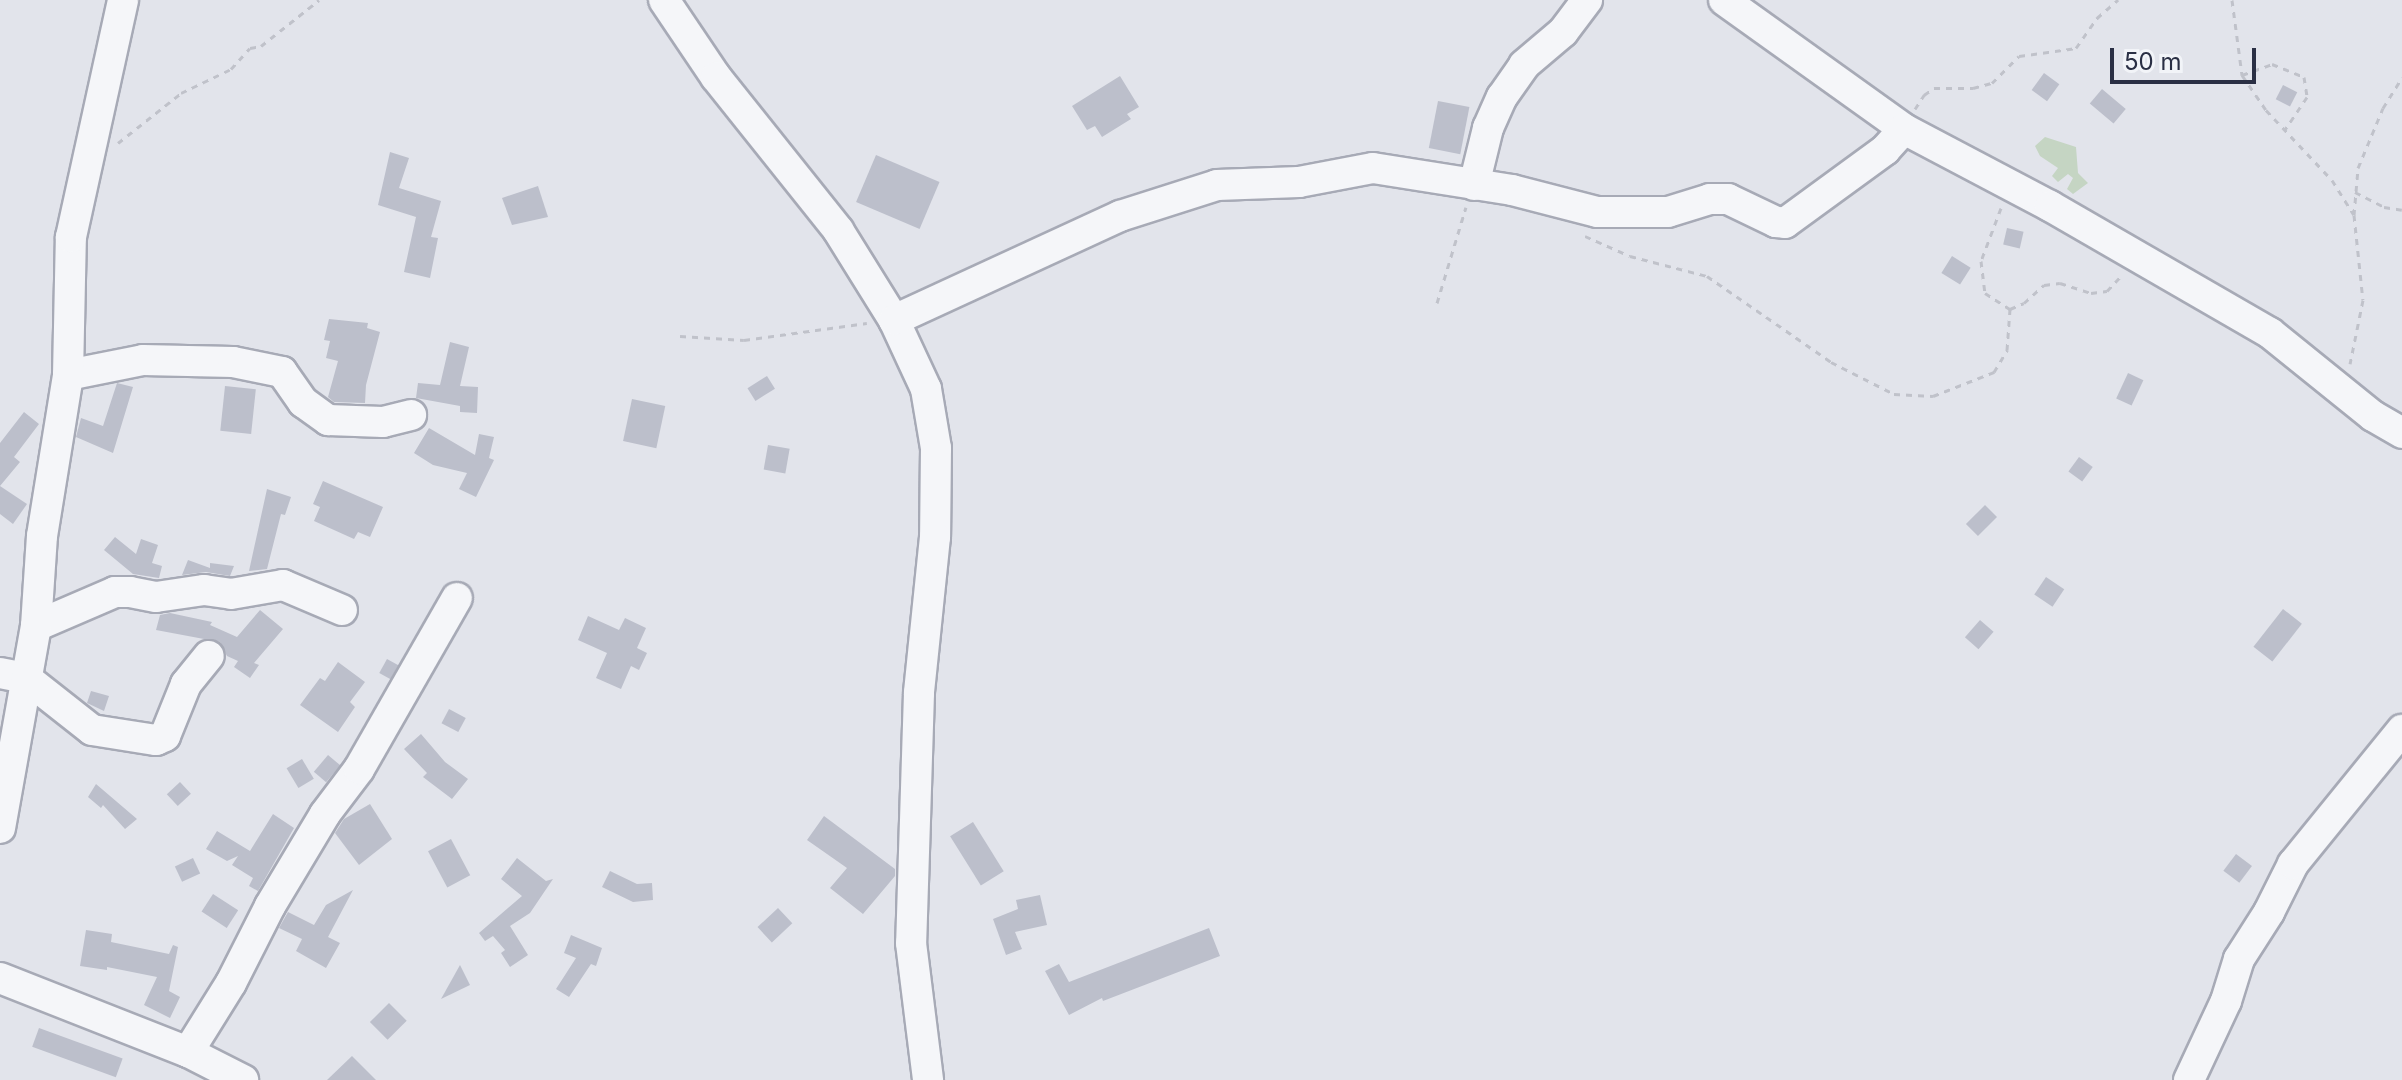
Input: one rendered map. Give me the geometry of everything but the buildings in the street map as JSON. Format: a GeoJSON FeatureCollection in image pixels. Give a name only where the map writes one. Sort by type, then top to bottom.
{"type":"FeatureCollection","features":[{"type":"Feature","properties":{"kind":"street"},"geometry":{"type":"LineString","coordinates":[[0,828],[13,676],[36,626],[42,536],[68,375],[71,237],[123,0]]}},
{"type":"Feature","properties":{"kind":"street"},"geometry":{"type":"LineString","coordinates":[[664,0],[716,77],[838,230],[894,320],[926,389],[936,448],[935,537],[919,693],[911,943],[928,1080]]}},
{"type":"Feature","properties":{"kind":"street"},"geometry":{"type":"LineString","coordinates":[[1474,185],[1488,128],[1502,97],[1524,65],[1563,32],[1587,0]]}},
{"type":"Feature","properties":{"kind":"street"},"geometry":{"type":"LineString","coordinates":[[1724,0],[1904,129],[2013,187],[2270,333],[2373,416],[2402,433]]}},
{"type":"Feature","properties":{"kind":"street"},"geometry":{"type":"LineString","coordinates":[[894,320],[1120,216],[1217,185],[1299,182],[1373,168],[1512,190],[1597,212],[1668,212],[1710,199],[1728,199],[1776,222],[1785,223],[1885,150],[1904,129]]}},
{"type":"Feature","properties":{"kind":"street"},"geometry":{"type":"LineString","coordinates":[[68,375],[143,360],[246,363],[282,372],[303,402],[328,420],[383,422],[411,415]]}},
{"type":"Feature","properties":{"kind":"street"},"geometry":{"type":"LineString","coordinates":[[36,626],[115,592],[156,597],[204,590],[231,594],[283,585],[342,610]]}},
{"type":"Feature","properties":{"kind":"street"},"geometry":{"type":"LineString","coordinates":[[188,1052],[231,983],[270,906],[325,814],[359,769],[457,598]]}},
{"type":"Feature","properties":{"kind":"street"},"geometry":{"type":"LineString","coordinates":[[13,676],[92,730],[156,740],[165,736],[186,684],[209,656]]}},
{"type":"Feature","properties":{"kind":"street"},"geometry":{"type":"LineString","coordinates":[[2189,1080],[2226,1001],[2239,959],[2269,912],[2293,864],[2402,730]]}},
{"type":"Feature","properties":{"kind":"street"},"geometry":{"type":"LineString","coordinates":[[0,978],[188,1052],[243,1080]]}},
{"type":"Feature","properties":{"kind":"path"},"geometry":{"type":"LineString","coordinates":[[117,144],[181,93],[231,69],[250,48],[261,46],[319,0]]}},
{"type":"Feature","properties":{"kind":"path"},"geometry":{"type":"LineString","coordinates":[[1904,129],[1924,95],[1934,88],[1983,87],[2019,56],[2076,48],[2097,18],[2118,0]]}},
{"type":"Feature","properties":{"kind":"path"},"geometry":{"type":"LineString","coordinates":[[2232,0],[2242,75],[2285,130],[2332,180],[2354,215]]}},
{"type":"Feature","properties":{"kind":"path"},"geometry":{"type":"LineString","coordinates":[[2242,75],[2272,64],[2304,77],[2307,97],[2285,130]]}},
{"type":"Feature","properties":{"kind":"path"},"geometry":{"type":"LineString","coordinates":[[2342,391],[2363,300],[2354,215],[2358,168],[2368,140],[2402,78]]}},
{"type":"Feature","properties":{"kind":"path"},"geometry":{"type":"LineString","coordinates":[[1437,303],[1474,185]]}},
{"type":"Feature","properties":{"kind":"path"},"geometry":{"type":"LineString","coordinates":[[2010,309],[1985,293],[1981,261],[1995,219],[2013,187]]}},
{"type":"Feature","properties":{"kind":"path"},"geometry":{"type":"LineString","coordinates":[[2355,192],[2384,207],[2402,210]]}},
{"type":"Feature","properties":{"kind":"path"},"geometry":{"type":"LineString","coordinates":[[1580,232],[1602,246],[1630,256],[1707,276],[1831,362],[1894,394],[1933,396],[1994,372],[2007,350],[2010,309]]}},
{"type":"Feature","properties":{"kind":"path"},"geometry":{"type":"LineString","coordinates":[[2010,309],[2024,303],[2044,285],[2060,283],[2091,293],[2107,291],[2129,267],[2133,254]]}},
{"type":"Feature","properties":{"kind":"path"},"geometry":{"type":"LineString","coordinates":[[680,336],[744,340],[894,320]]}},
{"type":"Feature","properties":{"kind":"green space"},"geometry":{"type":"Polygon","coordinates":[[[2045,137],[2076,147],[2078,173],[2088,183],[2073,194],[2067,189],[2073,178],[2068,174],[2058,182],[2052,176],[2058,168],[2040,156],[2035,146],[2045,137]]]}}]}
